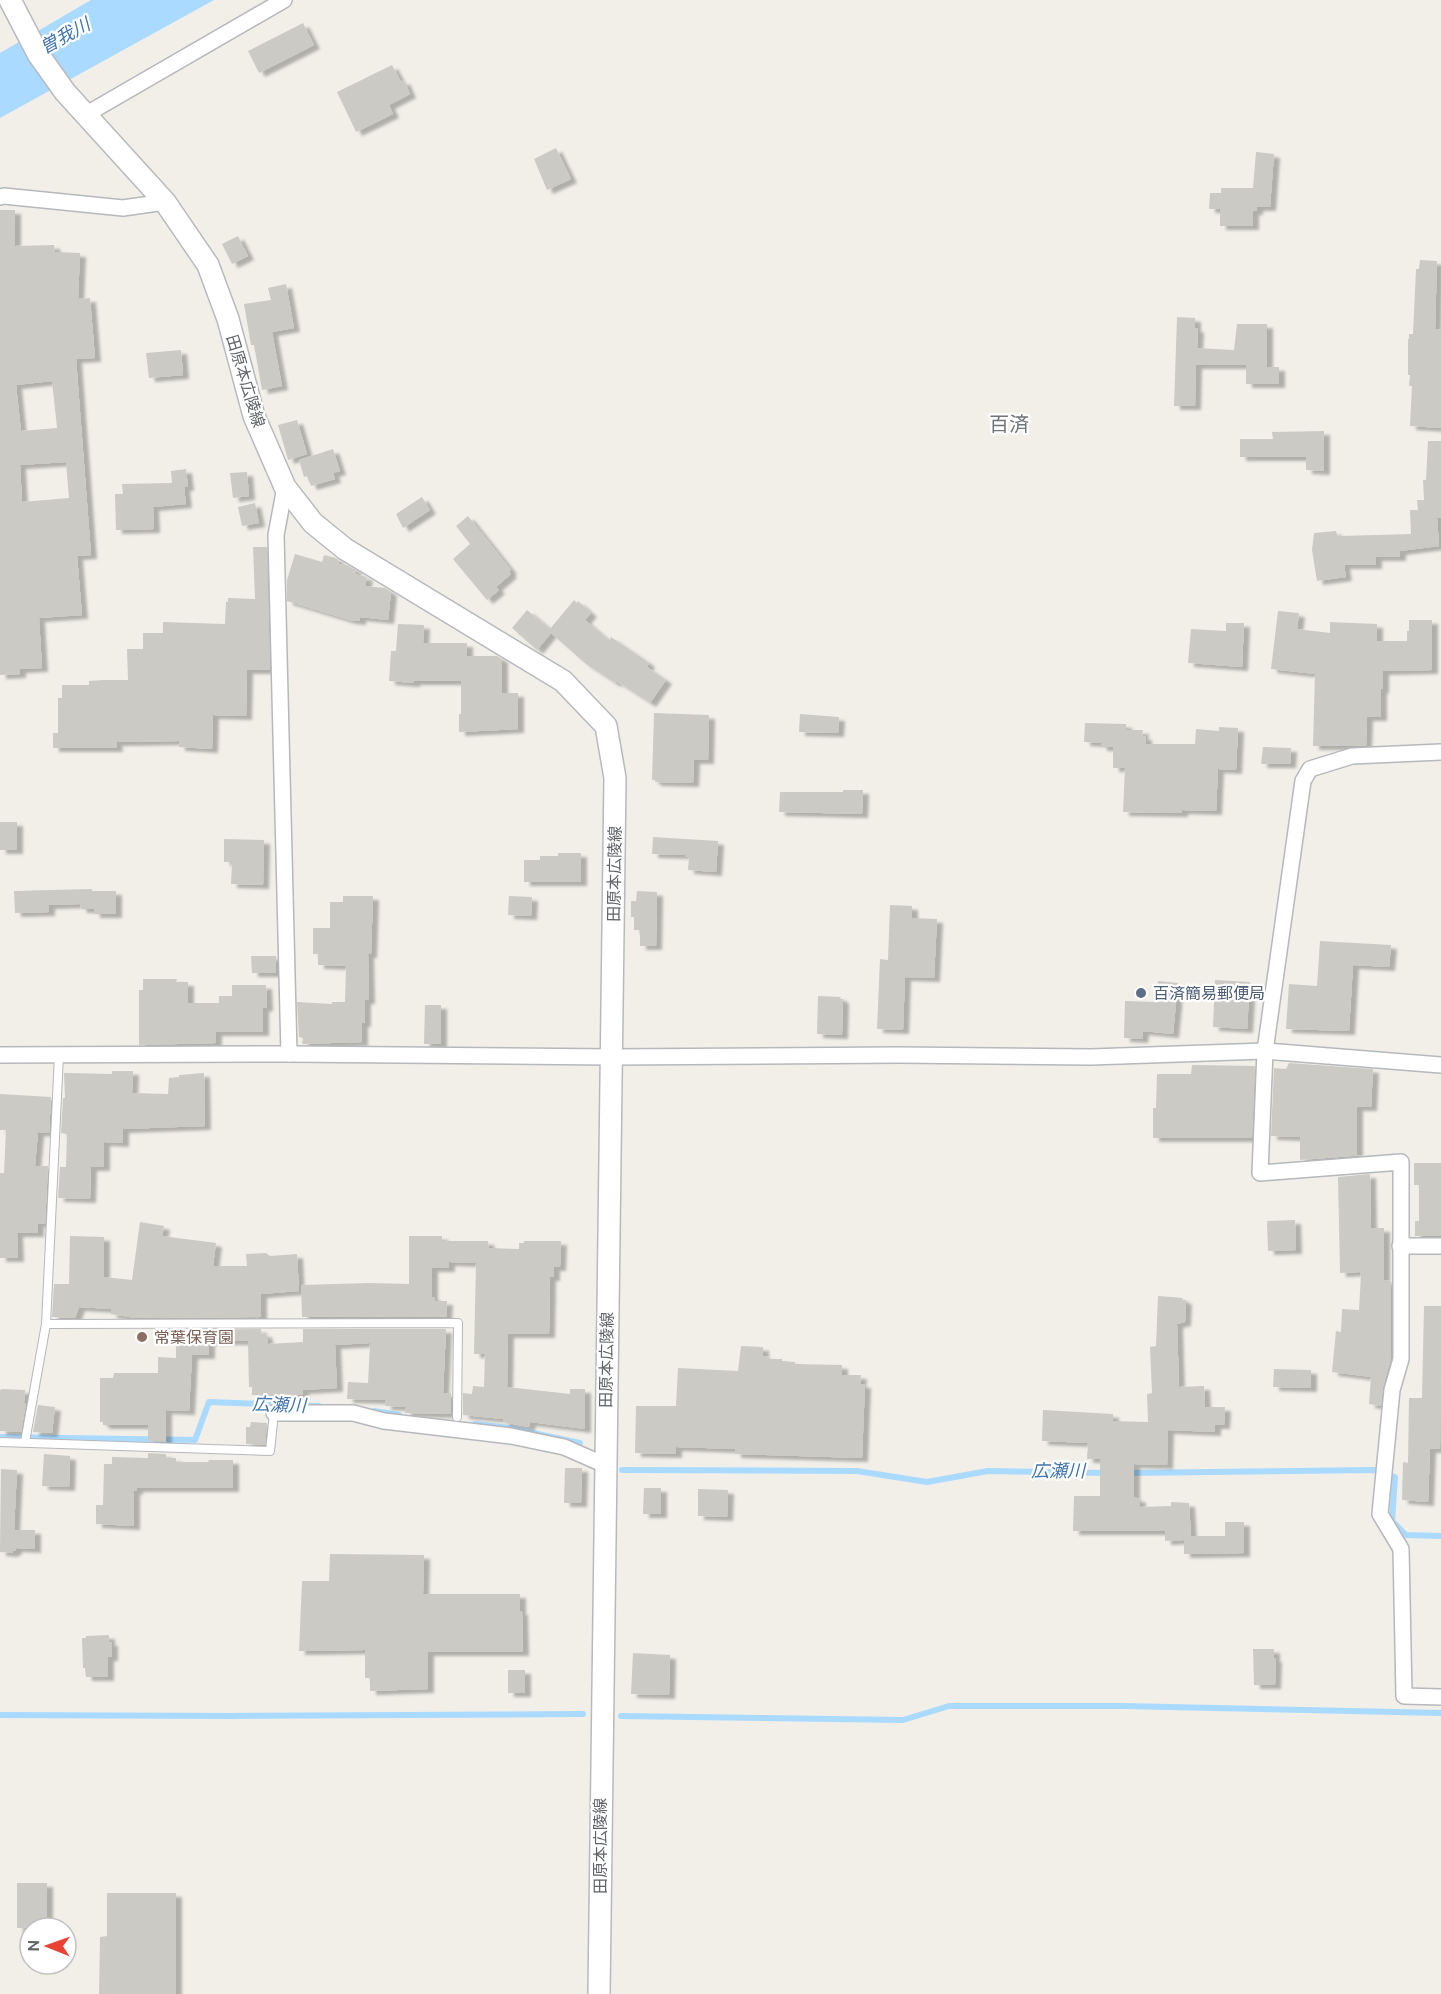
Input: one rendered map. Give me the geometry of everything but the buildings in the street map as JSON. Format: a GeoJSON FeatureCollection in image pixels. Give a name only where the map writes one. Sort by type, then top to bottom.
{"type":"FeatureCollection","features":[{"type":"Feature","properties":{"kind":"main road","name":"田原本広陵線"},"geometry":{"type":"LineString","coordinates":[[11,3],[38,54],[65,92],[165,202],[208,265],[228,319],[254,416],[285,488],[313,523],[345,549],[563,681],[606,726],[615,778],[599,1994]]}},
{"type":"Feature","properties":{"kind":"street"},"geometry":{"type":"LineString","coordinates":[[85,115],[284,0]]}},
{"type":"Feature","properties":{"kind":"street"},"geometry":{"type":"LineString","coordinates":[[0,197],[4,195],[123,208],[165,202]]}},
{"type":"Feature","properties":{"kind":"street"},"geometry":{"type":"LineString","coordinates":[[285,488],[276,535],[290,1053]]}},
{"type":"Feature","properties":{"kind":"street"},"geometry":{"type":"LineString","coordinates":[[1441,752],[1352,756],[1310,769],[1303,782],[1265,1051],[1260,1173],[1401,1162],[1401,1359],[1392,1390],[1380,1514],[1401,1549],[1404,1696],[1441,1697]]}},
{"type":"Feature","properties":{"kind":"street"},"geometry":{"type":"LineString","coordinates":[[0,1055],[290,1053],[611,1057],[910,1055],[1091,1057],[1265,1051],[1441,1065]]}},
{"type":"Feature","properties":{"kind":"street"},"geometry":{"type":"LineString","coordinates":[[1400,1246],[1441,1246]]}},
{"type":"Feature","properties":{"kind":"street"},"geometry":{"type":"LineString","coordinates":[[274,1413],[353,1413],[384,1421],[457,1423],[564,1447],[605,1465]]}},
{"type":"Feature","properties":{"kind":"lane"},"geometry":{"type":"LineString","coordinates":[[25,1442],[46,1324],[59,1055]]}},
{"type":"Feature","properties":{"kind":"lane"},"geometry":{"type":"LineString","coordinates":[[46,1324],[458,1323],[457,1423]]}},
{"type":"Feature","properties":{"kind":"lane"},"geometry":{"type":"LineString","coordinates":[[0,1442],[270,1451],[274,1413]]}},
{"type":"Feature","properties":{"kind":"water","name":"曽我川"},"geometry":{"type":"Polygon","coordinates":[[[91,0],[214,0],[0,118],[0,53],[91,0]]]}},
{"type":"Feature","properties":{"kind":"waterway","name":"広瀬川"},"geometry":{"type":"LineString","coordinates":[[0,1437],[195,1440],[209,1402],[319,1406]]}},
{"type":"Feature","properties":{"kind":"waterway","name":"広瀬川"},"geometry":{"type":"LineString","coordinates":[[374,1411],[399,1415]]}},
{"type":"Feature","properties":{"kind":"waterway","name":"広瀬川"},"geometry":{"type":"LineString","coordinates":[[475,1424],[509,1428],[580,1443]]}},
{"type":"Feature","properties":{"kind":"waterway","name":"広瀬川"},"geometry":{"type":"LineString","coordinates":[[622,1470],[857,1471],[927,1482],[988,1471],[1108,1473]]}},
{"type":"Feature","properties":{"kind":"waterway","name":"広瀬川"},"geometry":{"type":"LineString","coordinates":[[1127,1473],[1374,1470],[1395,1477],[1392,1521],[1406,1535],[1441,1536]]}},
{"type":"Feature","properties":{"kind":"waterway","name":"広瀬川"},"geometry":{"type":"LineString","coordinates":[[621,1716],[903,1720],[949,1706],[1123,1706],[1441,1713]]}},
{"type":"Feature","properties":{"kind":"waterway","name":"広瀬川"},"geometry":{"type":"LineString","coordinates":[[0,1715],[583,1714]]}},
{"type":"Feature","properties":{"kind":"place","name":"百済簡易郵便局"},"geometry":{"type":"Point","coordinates":[1141,993]}},
{"type":"Feature","properties":{"kind":"place","name":"常葉保育園"},"geometry":{"type":"Point","coordinates":[142,1337]}},
{"type":"Feature","properties":{"kind":"district","name":"百済"},"geometry":{"type":"Point","coordinates":[1009,424]}}]}
